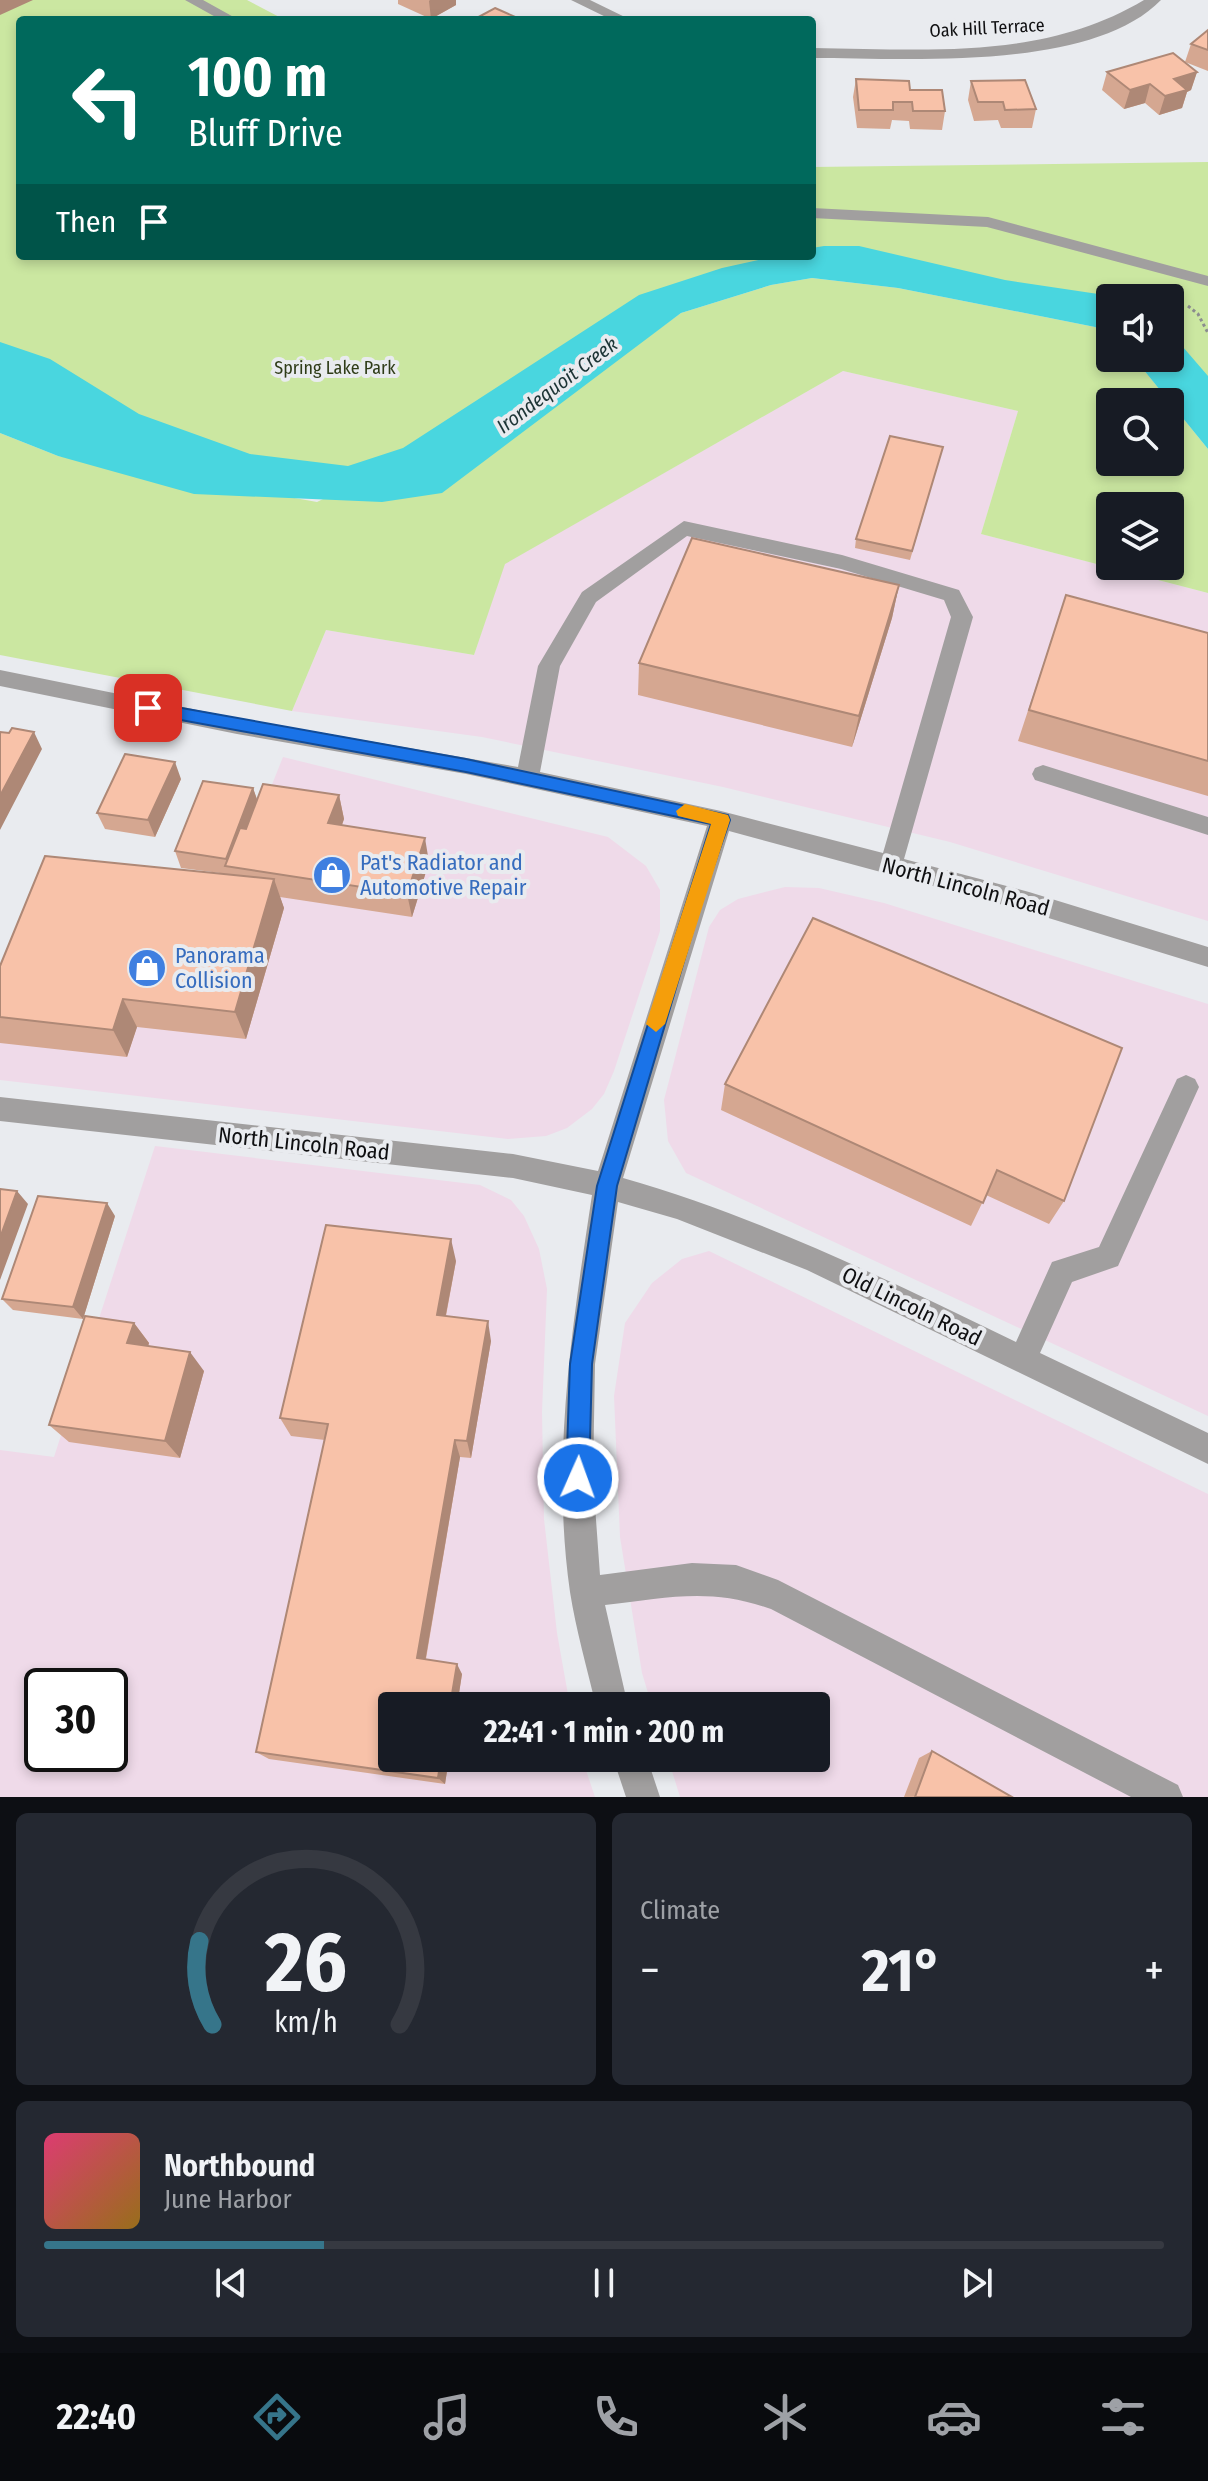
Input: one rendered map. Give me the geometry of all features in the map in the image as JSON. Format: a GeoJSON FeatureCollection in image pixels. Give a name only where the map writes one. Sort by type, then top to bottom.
{"type":"FeatureCollection","features":[{"type":"Feature","properties":{"kind":"street"},"geometry":{"type":"LineString","coordinates":[[192,0],[224,16]]}},
{"type":"Feature","properties":{"kind":"street"},"geometry":{"type":"LineString","coordinates":[[578,0],[615,16]]}},
{"type":"Feature","properties":{"kind":"street","name":"Oak Hill Terrace"},"geometry":{"type":"LineString","coordinates":[[816,53],[996,50],[1043,46],[1115,25],[1154,0]]}},
{"type":"Feature","properties":{"kind":"street"},"geometry":{"type":"LineString","coordinates":[[816,213],[988,222],[1208,281]]}},
{"type":"Feature","properties":{"kind":"street"},"geometry":{"type":"LineString","coordinates":[[527,778],[549,666],[589,597],[684,528],[842,562],[952,595],[962,617],[891,865]]}},
{"type":"Feature","properties":{"kind":"street","name":"North Lincoln Road"},"geometry":{"type":"LineString","coordinates":[[0,678],[237,726],[527,778],[721,820],[1029,902],[1208,957]]}},
{"type":"Feature","properties":{"kind":"street"},"geometry":{"type":"LineString","coordinates":[[1043,774],[1208,826]]}},
{"type":"Feature","properties":{"kind":"street"},"geometry":{"type":"LineString","coordinates":[[609,1692],[586,1592],[578,1478],[581,1364],[607,1186],[695,894],[721,820]]}},
{"type":"Feature","properties":{"kind":"street"},"geometry":{"type":"LineString","coordinates":[[1023,1359],[1062,1272],[1108,1257],[1186,1087]]}},
{"type":"Feature","properties":{"kind":"street","name":"North Lincoln Road"},"geometry":{"type":"LineString","coordinates":[[0,1109],[513,1166],[607,1186]]}},
{"type":"Feature","properties":{"kind":"street","name":"Old Lincoln Road"},"geometry":{"type":"LineString","coordinates":[[607,1186],[677,1206],[816,1260],[1208,1449]]}},
{"type":"Feature","properties":{"kind":"street"},"geometry":{"type":"LineString","coordinates":[[586,1592],[692,1579],[736,1581],[778,1596],[1166,1797]]}},
{"type":"Feature","properties":{"kind":"street"},"geometry":{"type":"LineString","coordinates":[[635,1772],[643,1797]]}},
{"type":"Feature","properties":{"kind":"shaded area"},"geometry":{"type":"Polygon","coordinates":[[[843,371],[1018,411],[981,534],[1096,564],[1096,580],[1158,580],[1208,593],[1208,921],[950,842],[723,787],[482,737],[292,711],[326,630],[474,655],[504,564],[843,371]]]}},
{"type":"Feature","properties":{"kind":"shaded area"},"geometry":{"type":"Polygon","coordinates":[[[283,757],[608,837],[646,866],[660,890],[660,931],[614,1071],[604,1094],[592,1109],[567,1128],[546,1136],[508,1139],[0,1080],[0,979],[225,902],[283,757]]]}},
{"type":"Feature","properties":{"kind":"shaded area"},"geometry":{"type":"Polygon","coordinates":[[[785,887],[819,888],[884,903],[1208,1004],[1208,1416],[686,1173],[668,1141],[664,1100],[709,927],[720,910],[738,899],[785,887]]]}},
{"type":"Feature","properties":{"kind":"shaded area"},"geometry":{"type":"Polygon","coordinates":[[[155,1146],[480,1185],[511,1200],[524,1216],[539,1249],[547,1289],[542,1412],[544,1519],[557,1633],[568,1692],[378,1692],[378,1772],[587,1772],[595,1797],[0,1797],[0,1450],[54,1457],[155,1146]]]}},
{"type":"Feature","properties":{"kind":"shaded area"},"geometry":{"type":"Polygon","coordinates":[[[709,1251],[1208,1494],[1208,1797],[680,1797],[672,1772],[830,1772],[830,1692],[648,1692],[642,1673],[620,1537],[614,1396],[625,1323],[652,1283],[682,1259],[709,1251]]]}},
{"type":"Feature","properties":{"kind":"green space","name":"Spring Lake Park"},"geometry":{"type":"Polygon","coordinates":[[[0,0],[247,0],[277,16],[16,16],[16,260],[816,260],[816,167],[1208,162],[1208,403],[1183,372],[1184,284],[1096,284],[1096,296],[841,259],[694,288],[378,481],[0,403],[0,0]]]}},
{"type":"Feature","properties":{"kind":"green space"},"geometry":{"type":"Polygon","coordinates":[[[812,278],[898,288],[1095,327],[1096,372],[1145,372],[1159,388],[1096,388],[1096,476],[1184,476],[1184,419],[1208,449],[1208,593],[1158,580],[1184,580],[1184,492],[1096,492],[1096,564],[981,534],[1018,411],[843,371],[505,564],[474,655],[326,630],[292,711],[0,655],[0,433],[58,456],[317,502],[648,337],[681,313],[771,285],[812,278]]]}},
{"type":"Feature","properties":{"kind":"water","name":"Irondequoit Creek"},"geometry":{"type":"Polygon","coordinates":[[[859,246],[1005,280],[1096,294],[1096,328],[898,288],[812,278],[771,285],[681,313],[442,493],[382,502],[194,494],[58,456],[0,433],[0,342],[50,359],[139,414],[250,454],[348,466],[403,448],[639,295],[722,268],[758,260],[816,260],[816,247],[859,246]]]}},
{"type":"Feature","properties":{"kind":"water"},"geometry":{"type":"Polygon","coordinates":[[[1184,348],[1208,376],[1208,449],[1184,419],[1184,388],[1158,388],[1145,372],[1184,372],[1184,348]]]}},
{"type":"Feature","properties":{"kind":"building"},"geometry":{"type":"Polygon","coordinates":[[[495,8],[513,16],[480,16],[495,8]]]}},
{"type":"Feature","properties":{"kind":"building"},"geometry":{"type":"Polygon","coordinates":[[[1208,30],[1208,50],[1191,44],[1208,30]]]}},
{"type":"Feature","properties":{"kind":"building"},"geometry":{"type":"Polygon","coordinates":[[[1173,53],[1197,72],[1174,79],[1187,90],[1165,96],[1150,84],[1130,90],[1107,72],[1173,53]]]}},
{"type":"Feature","properties":{"kind":"building"},"geometry":{"type":"Polygon","coordinates":[[[856,79],[909,81],[910,90],[942,90],[945,111],[913,111],[912,102],[893,102],[893,110],[859,110],[856,79]]]}},
{"type":"Feature","properties":{"kind":"building"},"geometry":{"type":"Polygon","coordinates":[[[1025,80],[1036,109],[1005,110],[1003,102],[978,102],[971,81],[1025,80]]]}},
{"type":"Feature","properties":{"kind":"building"},"geometry":{"type":"Polygon","coordinates":[[[890,436],[943,447],[912,551],[856,539],[890,436]]]}},
{"type":"Feature","properties":{"kind":"building"},"geometry":{"type":"Polygon","coordinates":[[[692,538],[899,585],[859,716],[639,663],[692,538]]]}},
{"type":"Feature","properties":{"kind":"building"},"geometry":{"type":"Polygon","coordinates":[[[1066,595],[1208,633],[1208,761],[1029,710],[1066,595]]]}},
{"type":"Feature","properties":{"kind":"building"},"geometry":{"type":"Polygon","coordinates":[[[12,728],[34,732],[0,796],[0,732],[9,733],[12,728]]]}},
{"type":"Feature","properties":{"kind":"building"},"geometry":{"type":"Polygon","coordinates":[[[125,754],[175,762],[148,820],[97,813],[125,754]]]}},
{"type":"Feature","properties":{"kind":"building"},"geometry":{"type":"Polygon","coordinates":[[[203,781],[253,788],[226,859],[175,851],[203,781]]]}},
{"type":"Feature","properties":{"kind":"building","name":"Pat's Radiator and Automotive Repair"},"geometry":{"type":"Polygon","coordinates":[[[263,784],[339,795],[328,823],[425,838],[407,894],[225,866],[240,828],[246,829],[263,784]]]}},
{"type":"Feature","properties":{"kind":"building","name":"Panorama Collision"},"geometry":{"type":"Polygon","coordinates":[[[45,856],[274,879],[235,1012],[123,999],[113,1030],[0,1017],[0,966],[45,856]]]}},
{"type":"Feature","properties":{"kind":"building"},"geometry":{"type":"Polygon","coordinates":[[[813,918],[1122,1048],[1064,1201],[997,1170],[983,1203],[725,1084],[813,918]]]}},
{"type":"Feature","properties":{"kind":"building"},"geometry":{"type":"Polygon","coordinates":[[[0,1189],[17,1191],[0,1238],[0,1189]]]}},
{"type":"Feature","properties":{"kind":"building"},"geometry":{"type":"Polygon","coordinates":[[[38,1196],[107,1203],[73,1307],[2,1299],[38,1196]]]}},
{"type":"Feature","properties":{"kind":"building"},"geometry":{"type":"Polygon","coordinates":[[[326,1225],[451,1239],[437,1315],[488,1321],[467,1441],[455,1440],[417,1658],[457,1664],[452,1692],[378,1692],[378,1769],[256,1752],[328,1424],[280,1418],[326,1225]]]}},
{"type":"Feature","properties":{"kind":"building"},"geometry":{"type":"Polygon","coordinates":[[[85,1316],[134,1323],[127,1343],[190,1352],[165,1441],[49,1425],[85,1316]]]}},
{"type":"Feature","properties":{"kind":"building"},"geometry":{"type":"Polygon","coordinates":[[[932,1751],[1012,1797],[915,1797],[932,1751]]]}},
{"type":"Feature","properties":{"kind":"building"},"geometry":{"type":"Polygon","coordinates":[[[396,1772],[439,1772],[438,1778],[396,1772]]]}},
{"type":"Feature","properties":{"kind":"slow traffic"},"geometry":{"type":"LineString","coordinates":[[656,1024],[699,881],[721,820],[685,811]]}},
{"type":"Feature","properties":{"kind":"place","name":"Pat's Radiator and Automotive Repair"},"geometry":{"type":"Point","coordinates":[332,875]}},
{"type":"Feature","properties":{"kind":"place","name":"Panorama Collision"},"geometry":{"type":"Point","coordinates":[147,968]}},
{"type":"Feature","properties":{"kind":"route"},"geometry":{"type":"LineString","coordinates":[[148,708],[466,765],[721,820],[695,894],[607,1186],[581,1364],[578,1478]]}}]}
